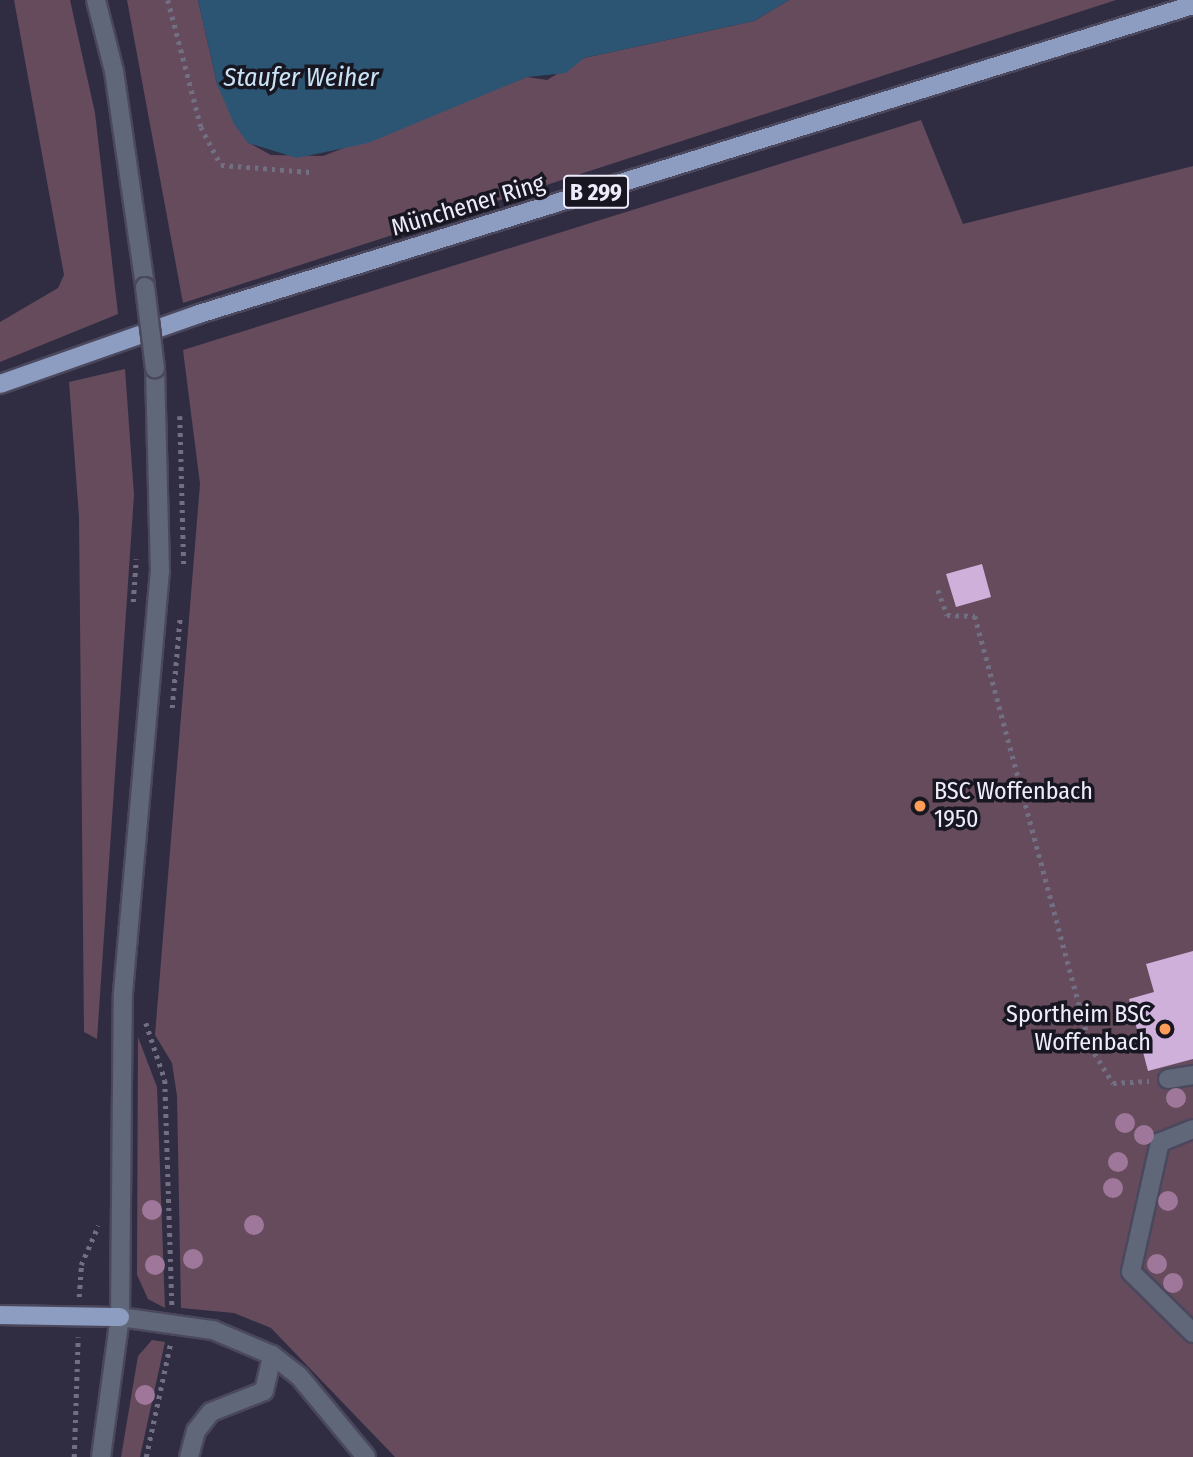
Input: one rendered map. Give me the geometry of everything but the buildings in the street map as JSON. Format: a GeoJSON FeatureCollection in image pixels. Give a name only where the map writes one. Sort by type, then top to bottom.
{"type":"FeatureCollection","features":[{"type":"Feature","properties":{"kind":"main road","name":"Münchener Ring"},"geometry":{"type":"LineString","coordinates":[[0,384],[199,314],[1193,5]]}},
{"type":"Feature","properties":{"kind":"main road"},"geometry":{"type":"LineString","coordinates":[[0,1315],[120,1317]]}},
{"type":"Feature","properties":{"kind":"street"},"geometry":{"type":"LineString","coordinates":[[96,0],[114,71],[155,368],[160,572],[123,993],[120,1317],[101,1457]]}},
{"type":"Feature","properties":{"kind":"street"},"geometry":{"type":"LineString","coordinates":[[1168,1079],[1193,1075]]}},
{"type":"Feature","properties":{"kind":"street"},"geometry":{"type":"LineString","coordinates":[[1193,1129],[1160,1142],[1131,1272],[1193,1332]]}},
{"type":"Feature","properties":{"kind":"street"},"geometry":{"type":"LineString","coordinates":[[120,1317],[222,1333],[272,1355],[299,1376],[366,1457]]}},
{"type":"Feature","properties":{"kind":"street"},"geometry":{"type":"LineString","coordinates":[[189,1457],[195,1431],[211,1412],[264,1391],[272,1355]]}},
{"type":"Feature","properties":{"kind":"path"},"geometry":{"type":"LineString","coordinates":[[167,0],[201,127],[221,164],[310,172]]}},
{"type":"Feature","properties":{"kind":"path"},"geometry":{"type":"LineString","coordinates":[[179,400],[183,572]]}},
{"type":"Feature","properties":{"kind":"path"},"geometry":{"type":"LineString","coordinates":[[938,590],[947,615],[975,616],[1090,1046],[1113,1083],[1168,1079]]}},
{"type":"Feature","properties":{"kind":"path"},"geometry":{"type":"LineString","coordinates":[[171,717],[181,611]]}},
{"type":"Feature","properties":{"kind":"path"},"geometry":{"type":"LineString","coordinates":[[146,1012],[165,1080],[172,1305]]}},
{"type":"Feature","properties":{"kind":"path"},"geometry":{"type":"LineString","coordinates":[[146,1457],[170,1349]]}},
{"type":"Feature","properties":{"kind":"shaded area"},"geometry":{"type":"Polygon","coordinates":[[[14,0],[70,0],[95,113],[118,314],[0,362],[0,322],[58,288],[64,275],[14,0]]]}},
{"type":"Feature","properties":{"kind":"shaded area"},"geometry":{"type":"Polygon","coordinates":[[[127,0],[198,0],[217,84],[249,143],[271,155],[323,156],[527,77],[547,80],[584,58],[754,21],[789,0],[1116,0],[183,303],[127,0]]]}},
{"type":"Feature","properties":{"kind":"shaded area"},"geometry":{"type":"Polygon","coordinates":[[[921,120],[963,224],[1193,166],[1193,1457],[395,1457],[271,1328],[234,1313],[181,1308],[177,1096],[172,1063],[155,1035],[200,484],[183,350],[921,120]]]}},
{"type":"Feature","properties":{"kind":"shaded area"},"geometry":{"type":"Polygon","coordinates":[[[125,369],[134,495],[97,1039],[84,1032],[79,517],[69,382],[125,369]]]}},
{"type":"Feature","properties":{"kind":"shaded area"},"geometry":{"type":"Polygon","coordinates":[[[138,1037],[157,1087],[165,1308],[148,1299],[137,1275],[138,1037]]]}},
{"type":"Feature","properties":{"kind":"shaded area"},"geometry":{"type":"Polygon","coordinates":[[[152,1340],[165,1342],[140,1457],[121,1457],[138,1356],[152,1340]]]}},
{"type":"Feature","properties":{"kind":"water","name":"Staufer Weiher"},"geometry":{"type":"Polygon","coordinates":[[[198,0],[789,0],[754,21],[584,58],[566,73],[527,77],[368,143],[297,158],[248,143],[234,124],[217,84],[198,0]]]}},
{"type":"Feature","properties":{"kind":"place","name":"BSC Woffenbach 1950"},"geometry":{"type":"Point","coordinates":[920,806]}},
{"type":"Feature","properties":{"kind":"place","name":"Sportheim BSC Woffenbach"},"geometry":{"type":"Point","coordinates":[1165,1029]}}]}
